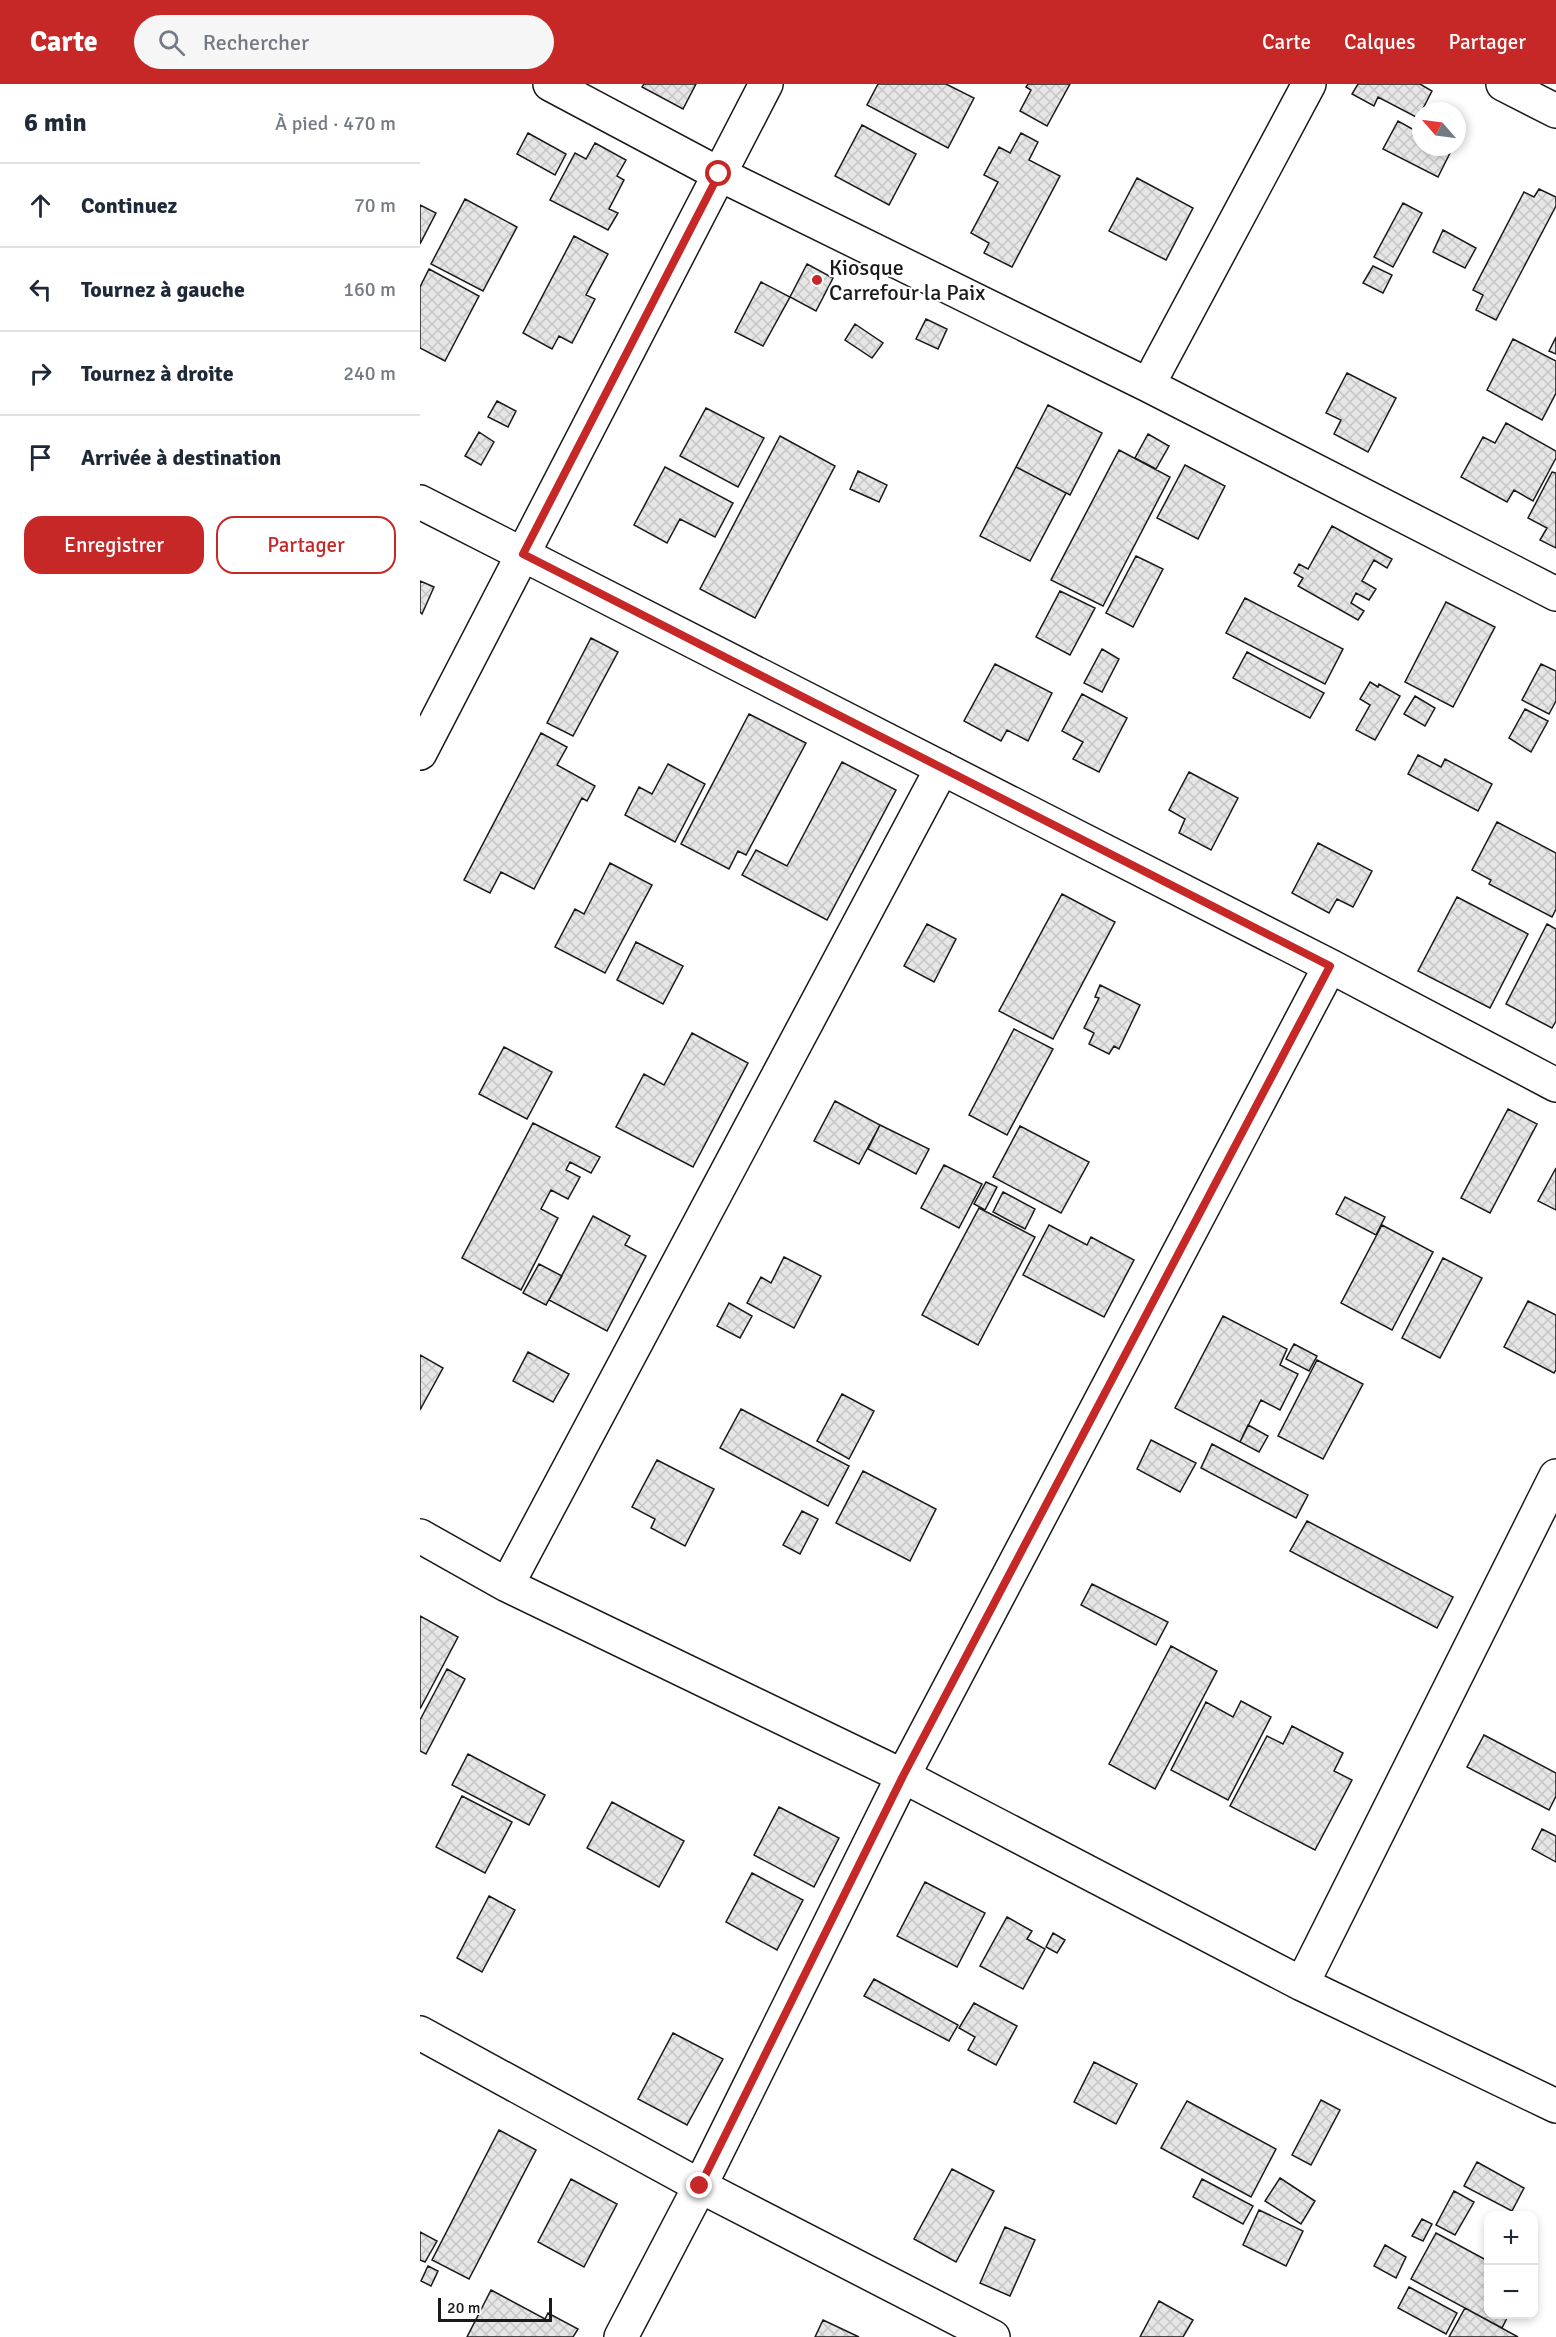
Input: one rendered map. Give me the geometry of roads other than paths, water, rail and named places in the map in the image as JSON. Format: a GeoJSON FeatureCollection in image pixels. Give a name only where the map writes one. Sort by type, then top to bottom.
{"type":"FeatureCollection","features":[{"type":"Feature","properties":{"kind":"street"},"geometry":{"type":"LineString","coordinates":[[550,84],[719,174],[1148,385],[1556,594]]}},
{"type":"Feature","properties":{"kind":"street"},"geometry":{"type":"LineString","coordinates":[[420,753],[766,84]]}},
{"type":"Feature","properties":{"kind":"street"},"geometry":{"type":"LineString","coordinates":[[1148,385],[1309,84]]}},
{"type":"Feature","properties":{"kind":"street"},"geometry":{"type":"LineString","coordinates":[[1503,84],[1556,111]]}},
{"type":"Feature","properties":{"kind":"street"},"geometry":{"type":"LineString","coordinates":[[420,502],[1330,966],[1556,1086]]}},
{"type":"Feature","properties":{"kind":"street"},"geometry":{"type":"LineString","coordinates":[[507,1585],[942,768]]}},
{"type":"Feature","properties":{"kind":"street"},"geometry":{"type":"LineString","coordinates":[[621,2337],[700,2186],[903,1776],[1330,966]]}},
{"type":"Feature","properties":{"kind":"street"},"geometry":{"type":"LineString","coordinates":[[1302,1984],[1556,1476]]}},
{"type":"Feature","properties":{"kind":"street"},"geometry":{"type":"LineString","coordinates":[[420,1536],[507,1585],[903,1776],[1302,1984],[1556,2106]]}},
{"type":"Feature","properties":{"kind":"street"},"geometry":{"type":"LineString","coordinates":[[420,2033],[700,2186],[993,2337]]}},
{"type":"Feature","properties":{"kind":"place","name":"Kiosque Carrefour la Paix"},"geometry":{"type":"Point","coordinates":[817,280]}}]}
